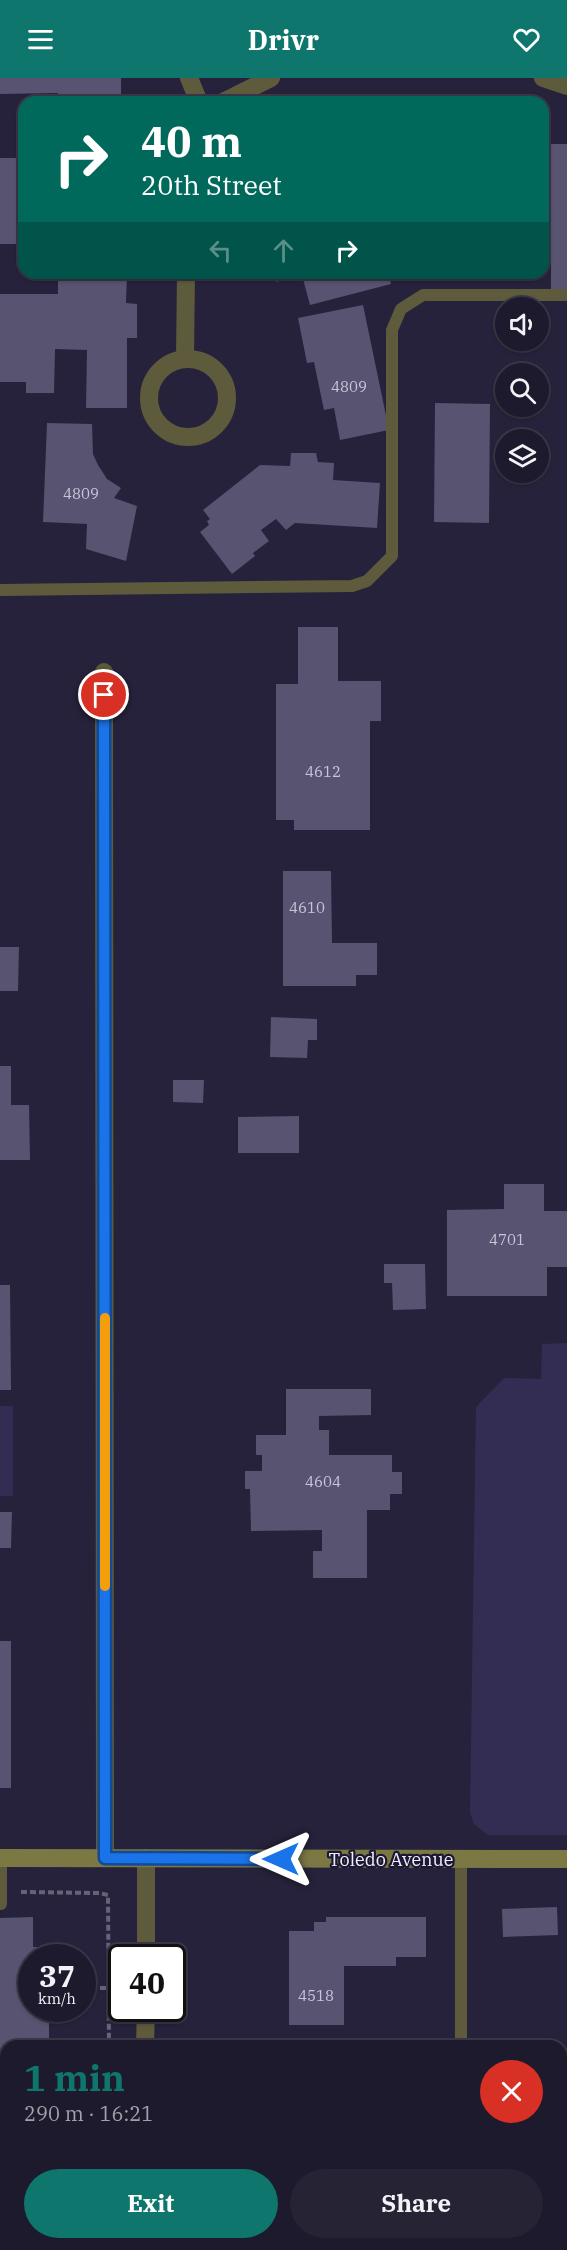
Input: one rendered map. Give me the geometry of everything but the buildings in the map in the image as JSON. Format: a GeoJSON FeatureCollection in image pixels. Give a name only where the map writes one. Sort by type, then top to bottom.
{"type":"FeatureCollection","features":[{"type":"Feature","properties":{"kind":"street"},"geometry":{"type":"LineString","coordinates":[[189,78],[196,96]]}},
{"type":"Feature","properties":{"kind":"street"},"geometry":{"type":"LineString","coordinates":[[235,96],[270,78]]}},
{"type":"Feature","properties":{"kind":"street"},"geometry":{"type":"LineString","coordinates":[[543,78],[567,86]]}},
{"type":"Feature","properties":{"kind":"street"},"geometry":{"type":"LineString","coordinates":[[185,357],[186,279]]}},
{"type":"Feature","properties":{"kind":"street"},"geometry":{"type":"LineString","coordinates":[[185,357],[205,362],[221,375],[228,395],[224,416],[210,431],[190,438],[170,434],[154,420],[148,401],[152,380],[165,364],[185,357]]}},
{"type":"Feature","properties":{"kind":"street"},"geometry":{"type":"LineString","coordinates":[[104,672],[105,1858]]}},
{"type":"Feature","properties":{"kind":"street","name":"Toledo Avenue"},"geometry":{"type":"LineString","coordinates":[[1,1858],[567,1859]]}},
{"type":"Feature","properties":{"kind":"street"},"geometry":{"type":"LineString","coordinates":[[146,1858],[146,1944]]}},
{"type":"Feature","properties":{"kind":"street"},"geometry":{"type":"LineString","coordinates":[[146,2022],[146,2040]]}},
{"type":"Feature","properties":{"kind":"lane"},"geometry":{"type":"LineString","coordinates":[[0,590],[352,586],[367,581],[392,555],[392,330],[401,309],[423,295],[567,296]]}},
{"type":"Feature","properties":{"kind":"lane"},"geometry":{"type":"LineString","coordinates":[[1,1858],[1,1898]]}},
{"type":"Feature","properties":{"kind":"lane"},"geometry":{"type":"LineString","coordinates":[[461,1859],[461,2040]]}},
{"type":"Feature","properties":{"kind":"path"},"geometry":{"type":"LineString","coordinates":[[1,1898],[99,1893],[108,1895],[109,1944]]}},
{"type":"Feature","properties":{"kind":"path"},"geometry":{"type":"LineString","coordinates":[[109,2022],[109,2040]]}},
{"type":"Feature","properties":{"kind":"shaded area"},"geometry":{"type":"Polygon","coordinates":[[[567,1343],[567,1835],[488,1835],[474,1824],[470,1812],[476,1407],[504,1378],[541,1379],[542,1344],[567,1343]]]}},
{"type":"Feature","properties":{"kind":"shaded area"},"geometry":{"type":"Polygon","coordinates":[[[0,1406],[13,1406],[13,1496],[0,1496],[0,1406]]]}},
{"type":"Feature","properties":{"kind":"slow traffic"},"geometry":{"type":"LineString","coordinates":[[105,1318],[105,1586]]}},
{"type":"Feature","properties":{"kind":"route"},"geometry":{"type":"LineString","coordinates":[[104,695],[105,1858],[281,1859]]}}]}
